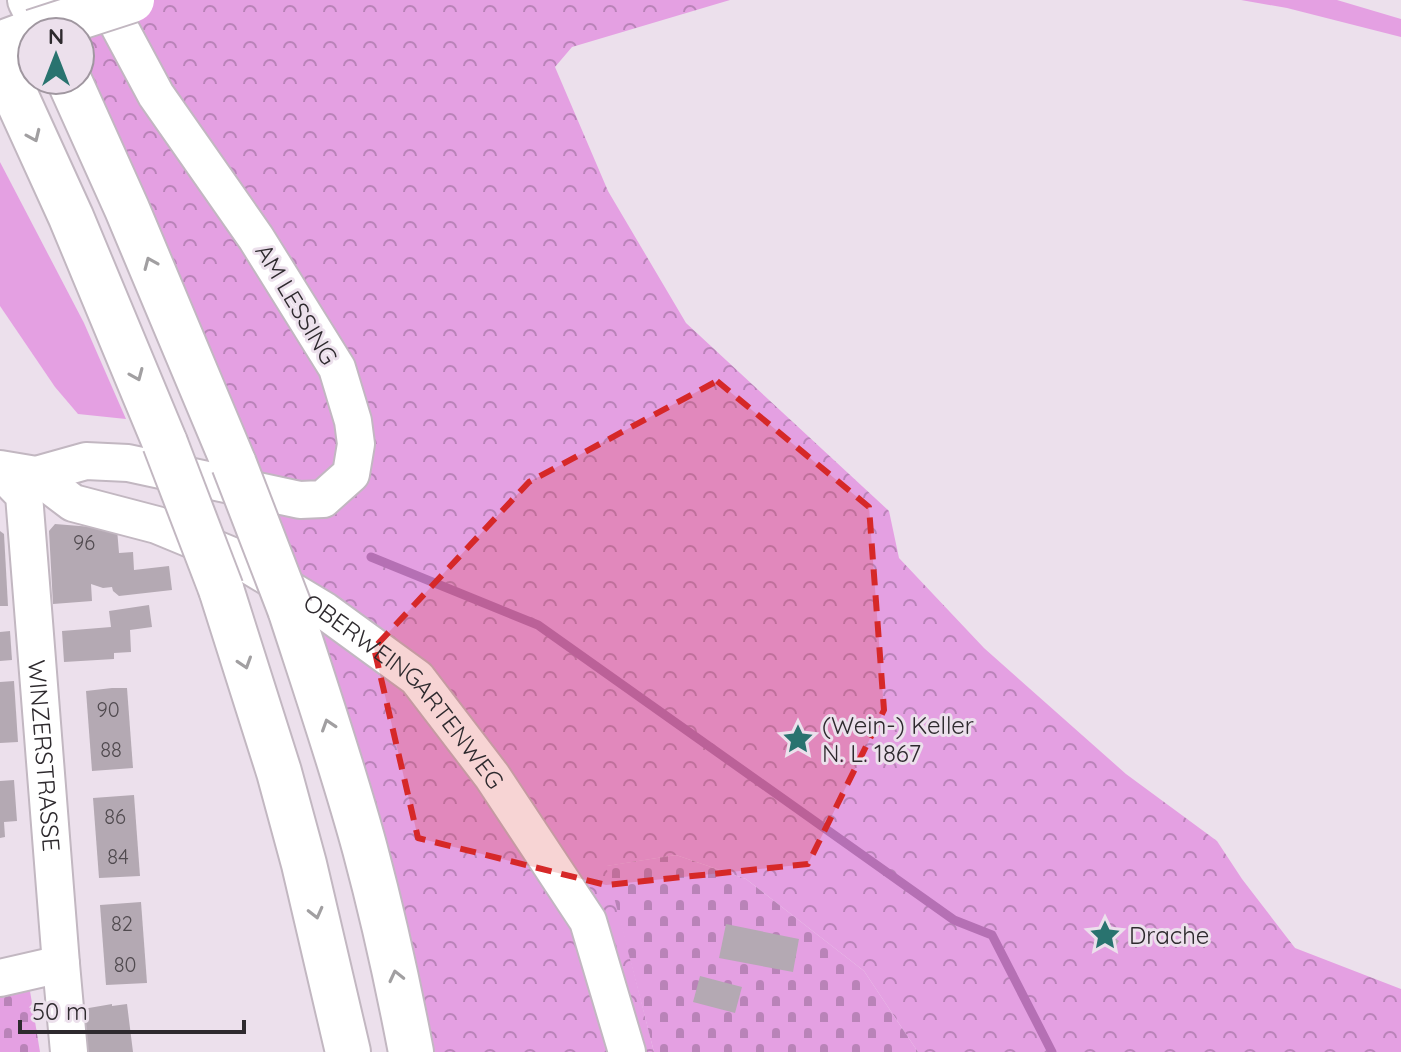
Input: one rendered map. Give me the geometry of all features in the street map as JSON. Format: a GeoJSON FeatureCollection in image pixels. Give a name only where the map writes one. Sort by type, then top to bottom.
{"type":"FeatureCollection","features":[{"type":"Feature","properties":{"kind":"main road"},"geometry":{"type":"LineString","coordinates":[[82,16],[132,0]]}},
{"type":"Feature","properties":{"kind":"main road"},"geometry":{"type":"LineString","coordinates":[[0,66],[71,217],[165,443],[221,589],[304,864],[348,1052]]}},
{"type":"Feature","properties":{"kind":"main road"},"geometry":{"type":"LineString","coordinates":[[76,96],[234,464],[290,609],[329,726],[365,850],[411,1052]]}},
{"type":"Feature","properties":{"kind":"street","name":"AM LESSING"},"geometry":{"type":"LineString","coordinates":[[0,470],[36,475],[86,461],[128,463],[300,500],[323,499],[351,474],[356,444],[353,421],[337,368],[256,238],[156,95],[105,0]]}},
{"type":"Feature","properties":{"kind":"street","name":"WINZERSTRASSE"},"geometry":{"type":"LineString","coordinates":[[0,470],[24,495],[69,1052]]}},
{"type":"Feature","properties":{"kind":"street","name":"OBERWEINGARTENWEG"},"geometry":{"type":"LineString","coordinates":[[36,475],[73,503],[157,525],[237,558],[325,611],[417,678],[492,776],[588,921],[627,1052]]}},
{"type":"Feature","properties":{"kind":"street"},"geometry":{"type":"LineString","coordinates":[[0,978],[61,964]]}},
{"type":"Feature","properties":{"kind":"highlighted area"},"geometry":{"type":"Polygon","coordinates":[[[717,381],[869,507],[884,710],[808,864],[606,885],[418,838],[374,648],[529,482],[717,381]]]}},
{"type":"Feature","properties":{"kind":"green space"},"geometry":{"type":"Polygon","coordinates":[[[57,0],[730,0],[572,47],[555,67],[608,191],[686,323],[889,511],[899,558],[984,648],[1126,774],[1217,841],[1295,948],[1401,989],[1401,1052],[918,1052],[864,971],[746,879],[676,855],[607,866],[654,1052],[429,1052],[315,616],[261,472],[96,91],[96,16],[64,16],[57,0]]]}},
{"type":"Feature","properties":{"kind":"green space"},"geometry":{"type":"Polygon","coordinates":[[[1241,0],[1337,0],[1401,19],[1401,37],[1287,8],[1241,0]]]}},
{"type":"Feature","properties":{"kind":"green space"},"geometry":{"type":"Polygon","coordinates":[[[0,162],[84,323],[126,419],[78,414],[55,387],[0,306],[0,162]]]}},
{"type":"Feature","properties":{"kind":"green space"},"geometry":{"type":"Polygon","coordinates":[[[676,855],[746,879],[864,971],[918,1052],[654,1052],[606,866],[676,855]]]}},
{"type":"Feature","properties":{"kind":"green space"},"geometry":{"type":"Polygon","coordinates":[[[30,991],[40,1052],[0,1052],[0,998],[30,991]]]}},
{"type":"Feature","properties":{"kind":"building"},"geometry":{"type":"Polygon","coordinates":[[[55,524],[117,529],[119,553],[133,552],[134,570],[169,566],[172,590],[119,596],[112,587],[91,584],[92,601],[53,604],[49,531],[55,524]]]}},
{"type":"Feature","properties":{"kind":"building"},"geometry":{"type":"Polygon","coordinates":[[[0,531],[4,534],[8,606],[0,606],[0,531]]]}},
{"type":"Feature","properties":{"kind":"building"},"geometry":{"type":"Polygon","coordinates":[[[149,605],[152,627],[130,630],[131,652],[114,653],[114,659],[64,662],[62,631],[111,627],[109,611],[149,605]]]}},
{"type":"Feature","properties":{"kind":"building"},"geometry":{"type":"Polygon","coordinates":[[[10,631],[12,660],[0,661],[0,632],[10,631]]]}},
{"type":"Feature","properties":{"kind":"building"},"geometry":{"type":"Polygon","coordinates":[[[14,681],[18,742],[0,743],[0,682],[14,681]]]}},
{"type":"Feature","properties":{"kind":"building"},"geometry":{"type":"Polygon","coordinates":[[[127,688],[133,768],[92,771],[86,691],[127,688]]]}},
{"type":"Feature","properties":{"kind":"building"},"geometry":{"type":"Polygon","coordinates":[[[14,780],[17,821],[4,822],[5,837],[0,838],[0,781],[14,780]]]}},
{"type":"Feature","properties":{"kind":"building"},"geometry":{"type":"Polygon","coordinates":[[[134,795],[140,876],[99,878],[93,798],[134,795]]]}},
{"type":"Feature","properties":{"kind":"building"},"geometry":{"type":"Polygon","coordinates":[[[141,902],[147,983],[106,985],[100,905],[141,902]]]}},
{"type":"Feature","properties":{"kind":"building"},"geometry":{"type":"Polygon","coordinates":[[[726,924],[799,939],[793,972],[719,958],[726,924]]]}},
{"type":"Feature","properties":{"kind":"building"},"geometry":{"type":"Polygon","coordinates":[[[1103,929],[1119,941],[1114,949],[1098,936],[1103,929]]]}},
{"type":"Feature","properties":{"kind":"building"},"geometry":{"type":"Polygon","coordinates":[[[700,976],[742,987],[735,1013],[693,1002],[700,976]]]}},
{"type":"Feature","properties":{"kind":"building"},"geometry":{"type":"Polygon","coordinates":[[[127,1004],[133,1052],[88,1052],[83,1009],[127,1004]]]}},
{"type":"Feature","properties":{"kind":"waterway"},"geometry":{"type":"LineString","coordinates":[[371,557],[538,625],[954,920],[992,935],[1052,1052]]}},
{"type":"Feature","properties":{"kind":"place","name":"(Wein-) Keller N. L. 1867"},"geometry":{"type":"Point","coordinates":[798,739]}},
{"type":"Feature","properties":{"kind":"place","name":"Drache"},"geometry":{"type":"Point","coordinates":[1105,935]}}]}
